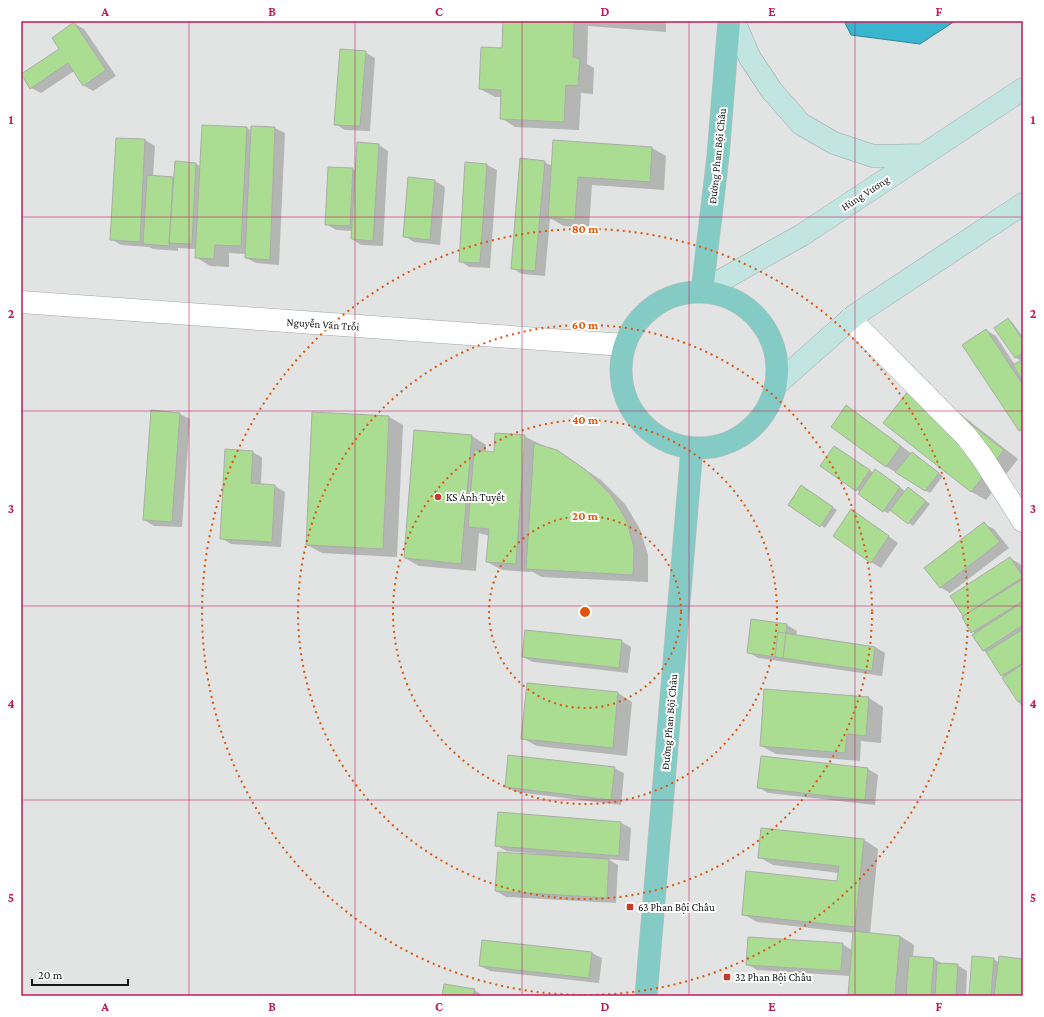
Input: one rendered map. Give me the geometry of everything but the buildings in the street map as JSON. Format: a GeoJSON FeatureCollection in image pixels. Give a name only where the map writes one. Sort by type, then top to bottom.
{"type":"FeatureCollection","features":[{"type":"Feature","properties":{"kind":"main road","name":"Đường Phan Bội Châu"},"geometry":{"type":"LineString","coordinates":[[702,291],[718,156],[729,21]]}},
{"type":"Feature","properties":{"kind":"main road"},"geometry":{"type":"LineString","coordinates":[[734,21],[750,58],[772,91],[801,124],[834,142],[873,156],[923,155]]}},
{"type":"Feature","properties":{"kind":"main road","name":"Hùng Vương"},"geometry":{"type":"LineString","coordinates":[[702,291],[802,234],[1023,89]]}},
{"type":"Feature","properties":{"kind":"main road"},"geometry":{"type":"LineString","coordinates":[[777,384],[850,319],[1023,204]]}},
{"type":"Feature","properties":{"kind":"main road"},"geometry":{"type":"LineString","coordinates":[[702,291],[729,297],[751,311],[768,332],[777,357],[777,384],[769,406],[755,425],[737,439],[715,447],[692,448],[669,442],[649,430],[634,413],[624,392],[621,368],[624,345],[636,322],[654,305],[677,294],[702,291]]}},
{"type":"Feature","properties":{"kind":"main road","name":"Đường Phan Bội Châu"},"geometry":{"type":"LineString","coordinates":[[646,996],[692,448]]}},
{"type":"Feature","properties":{"kind":"street","name":"Nguyễn Văn Trỗi"},"geometry":{"type":"LineString","coordinates":[[21,302],[624,345]]}},
{"type":"Feature","properties":{"kind":"street"},"geometry":{"type":"LineString","coordinates":[[850,319],[966,436],[982,457],[1023,521]]}},
{"type":"Feature","properties":{"kind":"water"},"geometry":{"type":"Polygon","coordinates":[[[844,21],[955,21],[920,44],[851,35],[844,21]]]}},
{"type":"Feature","properties":{"kind":"place","name":"KS Ánh Tuyết"},"geometry":{"type":"Point","coordinates":[438,497]}},
{"type":"Feature","properties":{"kind":"place","name":"63 Phan Bội Châu"},"geometry":{"type":"Point","coordinates":[630,907]}},
{"type":"Feature","properties":{"kind":"place","name":"32 Phan Bội Châu"},"geometry":{"type":"Point","coordinates":[727,977]}}]}
